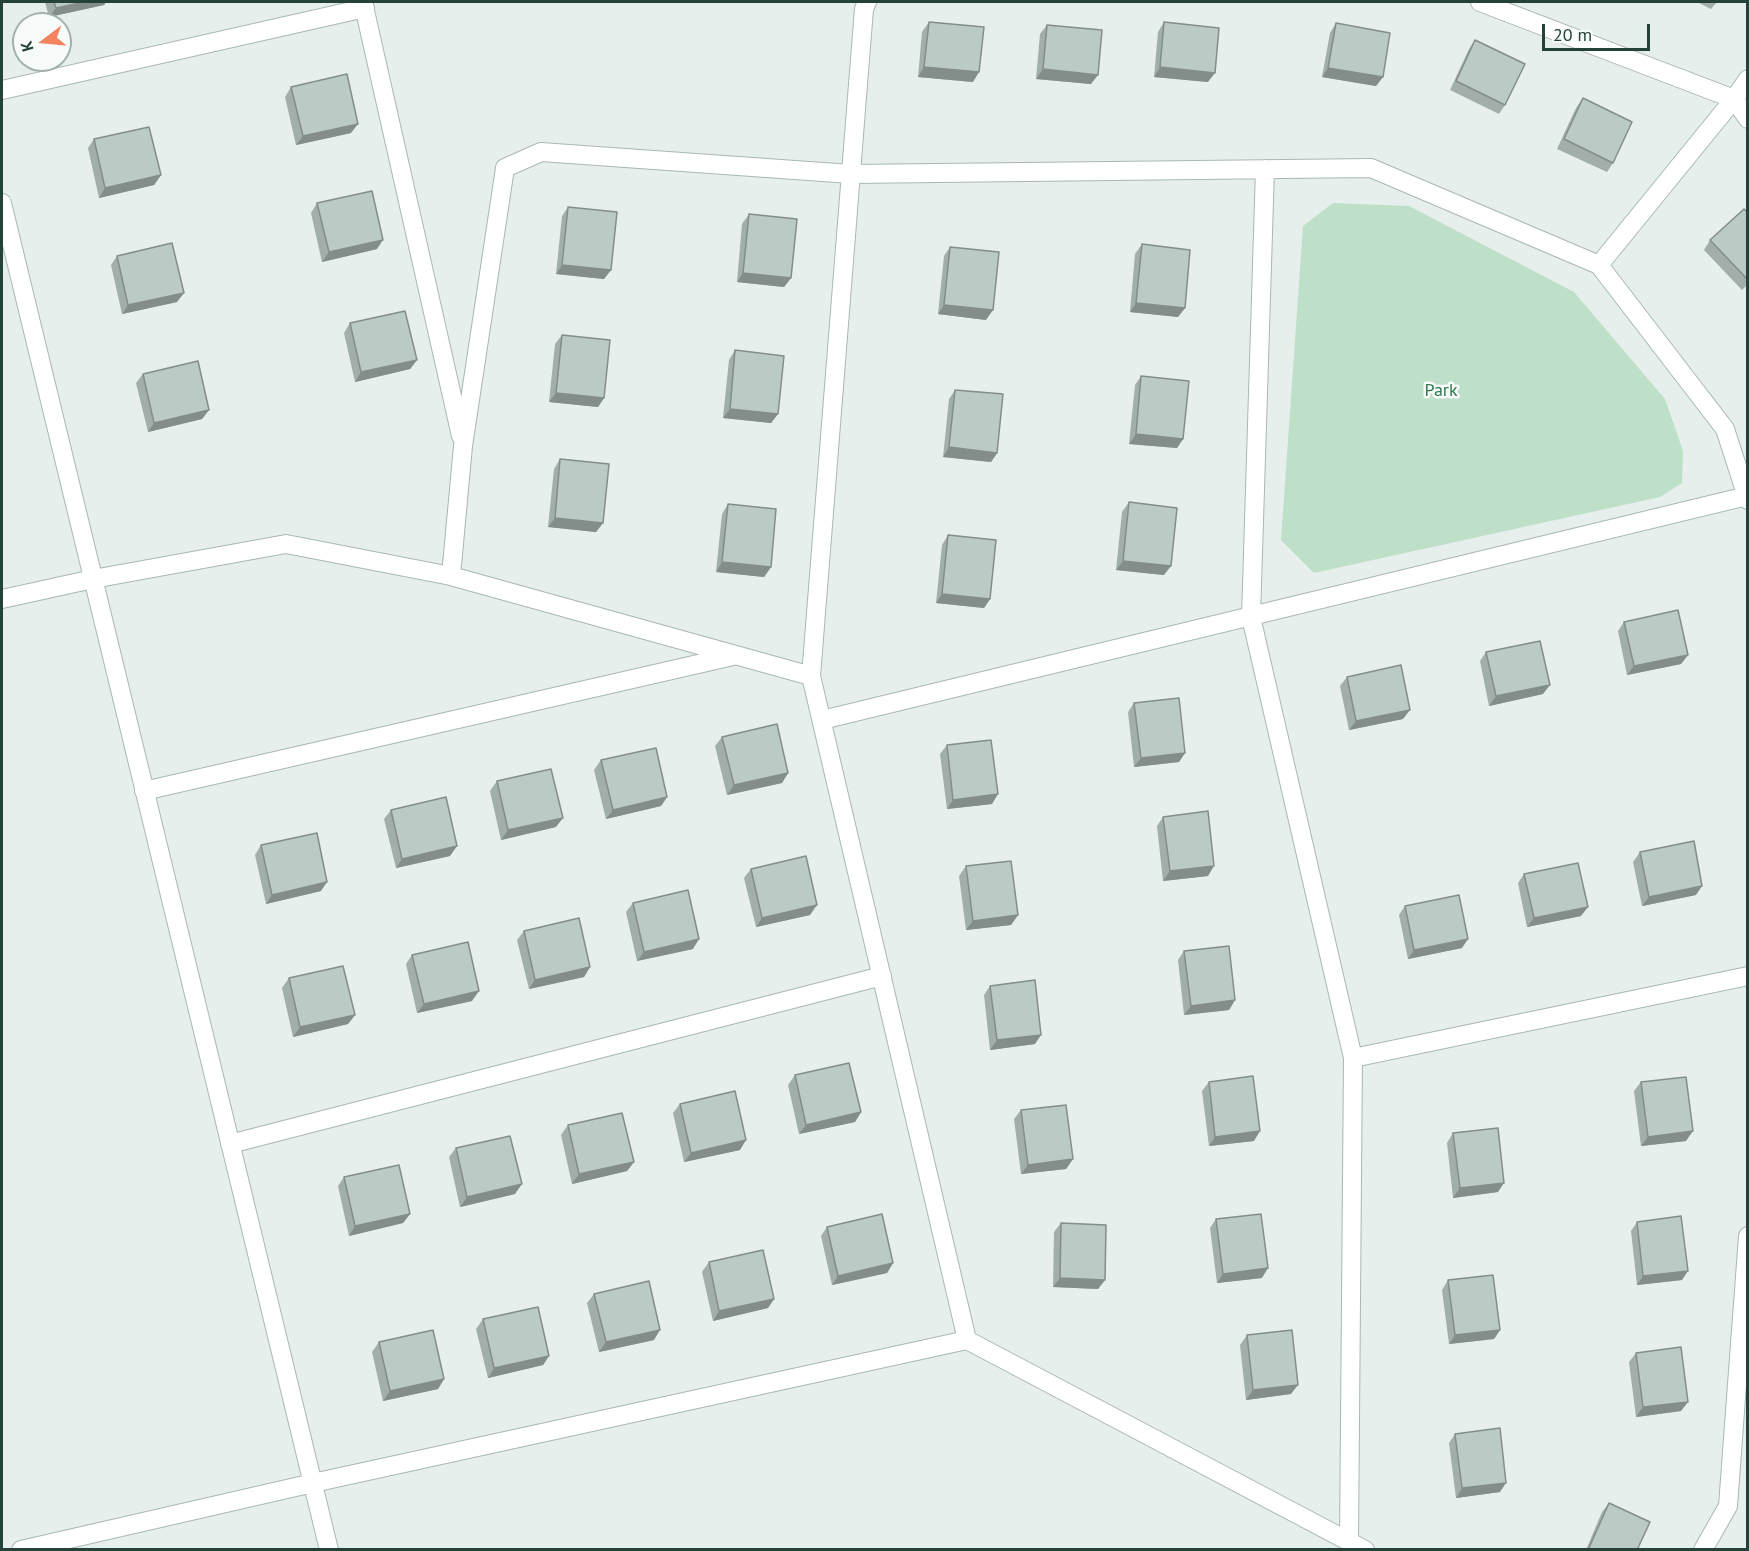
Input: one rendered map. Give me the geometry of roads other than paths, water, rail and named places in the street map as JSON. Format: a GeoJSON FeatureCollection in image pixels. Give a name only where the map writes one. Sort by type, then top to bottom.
{"type":"FeatureCollection","features":[{"type":"Feature","properties":{"kind":"street"},"geometry":{"type":"LineString","coordinates":[[867,2],[864,9],[812,676],[967,1340]]}},
{"type":"Feature","properties":{"kind":"street"},"geometry":{"type":"LineString","coordinates":[[1480,2],[1734,99],[1748,119]]}},
{"type":"Feature","properties":{"kind":"street"},"geometry":{"type":"LineString","coordinates":[[2,90],[364,5],[463,446]]}},
{"type":"Feature","properties":{"kind":"street"},"geometry":{"type":"LineString","coordinates":[[1599,265],[1748,79]]}},
{"type":"Feature","properties":{"kind":"street"},"geometry":{"type":"LineString","coordinates":[[451,576],[463,446],[505,168],[541,152],[851,174],[1371,168],[1599,265],[1725,429],[1747,498],[822,720]]}},
{"type":"Feature","properties":{"kind":"street"},"geometry":{"type":"LineString","coordinates":[[21,1550],[313,1483],[967,1340],[1357,1545],[1353,1058],[1251,617],[1265,169]]}},
{"type":"Feature","properties":{"kind":"street"},"geometry":{"type":"LineString","coordinates":[[2,203],[329,1550]]}},
{"type":"Feature","properties":{"kind":"street"},"geometry":{"type":"LineString","coordinates":[[2,599],[93,579],[286,544],[451,576],[812,676]]}},
{"type":"Feature","properties":{"kind":"street"},"geometry":{"type":"LineString","coordinates":[[144,791],[736,656]]}},
{"type":"Feature","properties":{"kind":"street"},"geometry":{"type":"LineString","coordinates":[[230,1144],[882,976]]}},
{"type":"Feature","properties":{"kind":"street"},"geometry":{"type":"LineString","coordinates":[[1353,1058],[1748,976]]}},
{"type":"Feature","properties":{"kind":"street"},"geometry":{"type":"LineString","coordinates":[[1703,1550],[1728,1506],[1748,1236]]}},
{"type":"Feature","properties":{"kind":"park label","name":"Park"},"geometry":{"type":"Point","coordinates":[1441,391]}}]}
